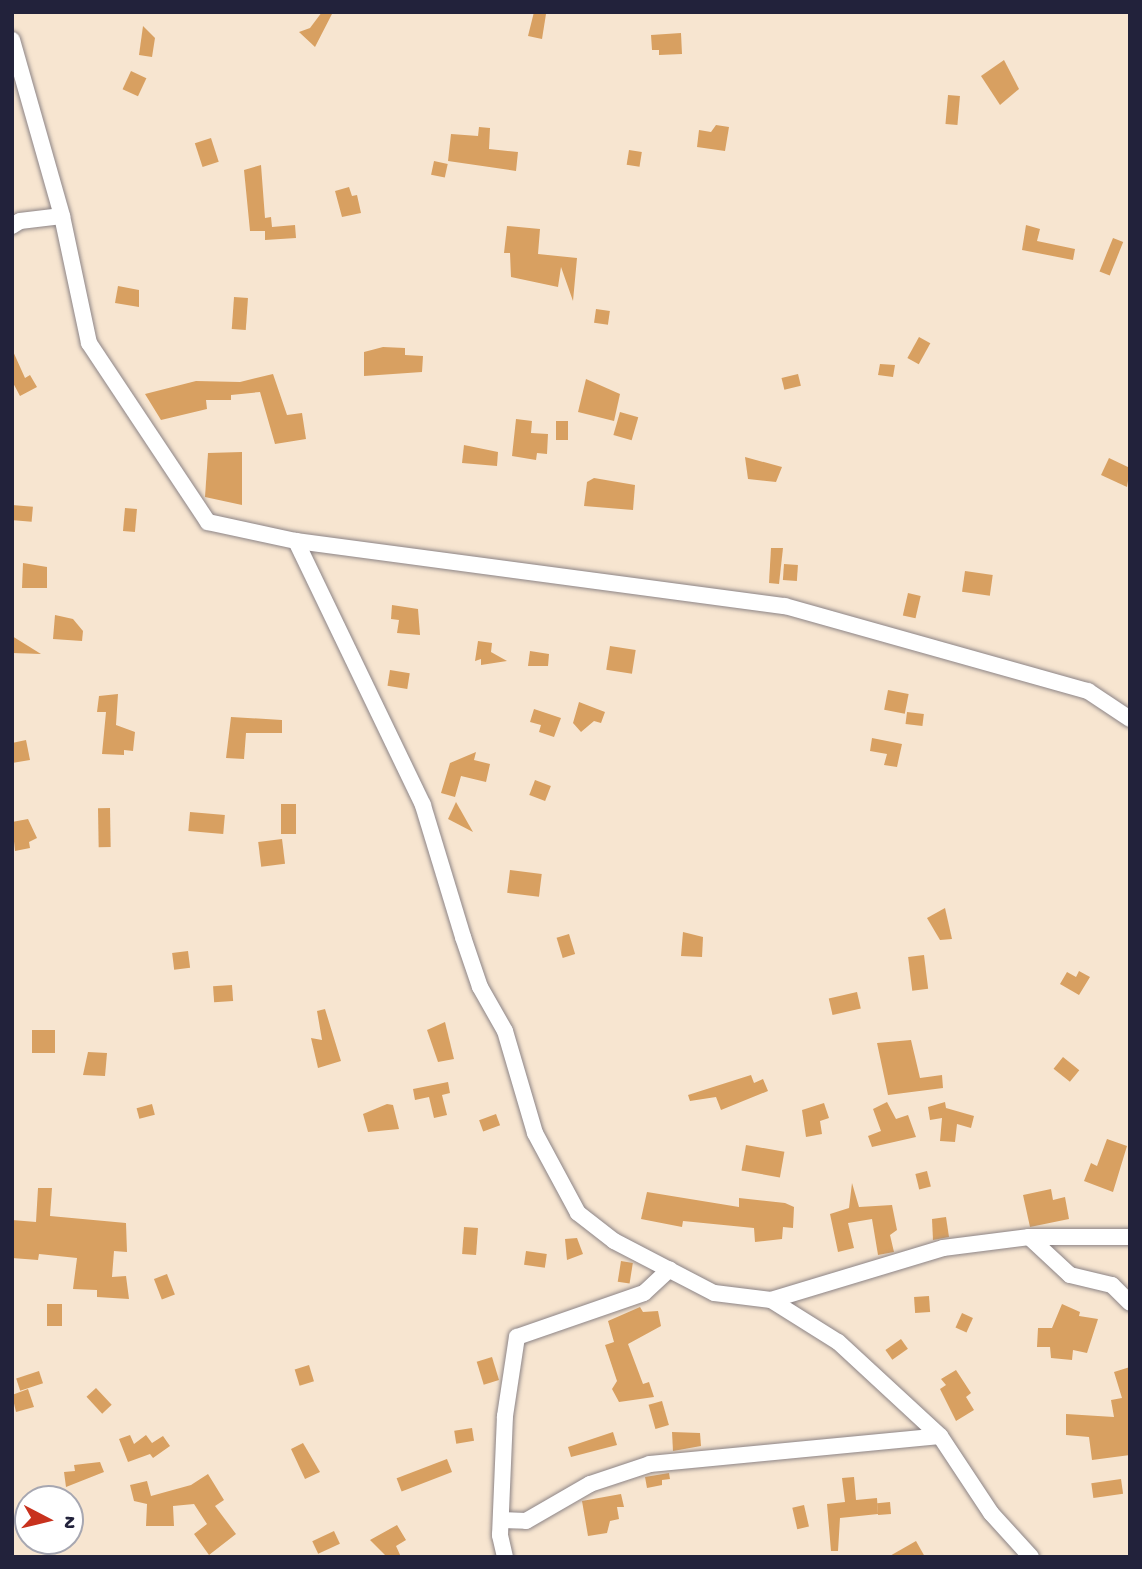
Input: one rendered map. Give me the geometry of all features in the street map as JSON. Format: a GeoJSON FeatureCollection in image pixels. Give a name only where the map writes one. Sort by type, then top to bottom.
{"type":"FeatureCollection","features":[{"type":"Feature","properties":{"kind":"street"},"geometry":{"type":"LineString","coordinates":[[12,40],[62,215],[89,343],[208,522],[296,541],[785,606],[1088,691],[1130,719]]}},
{"type":"Feature","properties":{"kind":"street"},"geometry":{"type":"LineString","coordinates":[[12,226],[20,221],[62,215]]}},
{"type":"Feature","properties":{"kind":"street"},"geometry":{"type":"LineString","coordinates":[[296,541],[424,806],[463,937],[481,987],[505,1031],[535,1133],[578,1213],[614,1241],[714,1293],[771,1300],[943,1248],[1029,1237],[1130,1237]]}},
{"type":"Feature","properties":{"kind":"street"},"geometry":{"type":"LineString","coordinates":[[1029,1237],[1070,1275],[1112,1285],[1130,1303]]}},
{"type":"Feature","properties":{"kind":"street"},"geometry":{"type":"LineString","coordinates":[[505,1557],[501,1520],[505,1416],[517,1337],[644,1293],[670,1269]]}},
{"type":"Feature","properties":{"kind":"street"},"geometry":{"type":"LineString","coordinates":[[771,1300],[838,1342],[940,1436],[991,1513],[1031,1557]]}},
{"type":"Feature","properties":{"kind":"street"},"geometry":{"type":"LineString","coordinates":[[501,1520],[526,1521],[590,1484],[650,1464],[940,1436]]}},
{"type":"Feature","properties":{"kind":"building"},"geometry":{"type":"Polygon","coordinates":[[[322,12],[333,12],[315,47],[299,32],[310,28],[322,12]]]}},
{"type":"Feature","properties":{"kind":"building"},"geometry":{"type":"Polygon","coordinates":[[[534,12],[546,14],[542,39],[528,36],[534,12]]]}},
{"type":"Feature","properties":{"kind":"building"},"geometry":{"type":"Polygon","coordinates":[[[143,26],[155,38],[152,57],[139,55],[143,26]]]}},
{"type":"Feature","properties":{"kind":"building"},"geometry":{"type":"Polygon","coordinates":[[[681,33],[682,54],[659,55],[659,50],[652,50],[651,35],[681,33]]]}},
{"type":"Feature","properties":{"kind":"building"},"geometry":{"type":"Polygon","coordinates":[[[1004,60],[1019,89],[1000,105],[981,76],[1004,60]]]}},
{"type":"Feature","properties":{"kind":"building"},"geometry":{"type":"Polygon","coordinates":[[[131,71],[146,78],[138,96],[123,89],[131,71]]]}},
{"type":"Feature","properties":{"kind":"building"},"geometry":{"type":"Polygon","coordinates":[[[948,95],[960,96],[957,125],[945,124],[948,95]]]}},
{"type":"Feature","properties":{"kind":"building"},"geometry":{"type":"Polygon","coordinates":[[[716,125],[729,127],[725,151],[697,147],[699,130],[711,132],[716,125]]]}},
{"type":"Feature","properties":{"kind":"building"},"geometry":{"type":"Polygon","coordinates":[[[479,127],[490,128],[489,149],[518,152],[516,171],[448,161],[451,134],[478,136],[479,127]]]}},
{"type":"Feature","properties":{"kind":"building"},"geometry":{"type":"Polygon","coordinates":[[[211,138],[219,162],[203,167],[195,143],[211,138]]]}},
{"type":"Feature","properties":{"kind":"building"},"geometry":{"type":"Polygon","coordinates":[[[629,150],[642,152],[639,167],[627,165],[629,150]]]}},
{"type":"Feature","properties":{"kind":"building"},"geometry":{"type":"Polygon","coordinates":[[[434,161],[448,164],[445,178],[431,175],[434,161]]]}},
{"type":"Feature","properties":{"kind":"building"},"geometry":{"type":"Polygon","coordinates":[[[261,165],[265,218],[271,217],[272,227],[295,225],[296,238],[265,240],[265,231],[250,231],[244,170],[261,165]]]}},
{"type":"Feature","properties":{"kind":"building"},"geometry":{"type":"Polygon","coordinates":[[[349,187],[352,196],[357,195],[361,213],[342,217],[335,191],[349,187]]]}},
{"type":"Feature","properties":{"kind":"building"},"geometry":{"type":"Polygon","coordinates":[[[1026,225],[1040,229],[1037,241],[1075,249],[1073,260],[1022,250],[1026,225]]]}},
{"type":"Feature","properties":{"kind":"building"},"geometry":{"type":"Polygon","coordinates":[[[507,226],[540,229],[538,254],[577,258],[573,301],[561,267],[558,287],[511,277],[510,253],[504,253],[507,226]]]}},
{"type":"Feature","properties":{"kind":"building"},"geometry":{"type":"Polygon","coordinates":[[[1113,238],[1123,242],[1110,275],[1100,271],[1113,238]]]}},
{"type":"Feature","properties":{"kind":"building"},"geometry":{"type":"Polygon","coordinates":[[[118,286],[139,290],[139,307],[115,303],[118,286]]]}},
{"type":"Feature","properties":{"kind":"building"},"geometry":{"type":"Polygon","coordinates":[[[234,297],[248,298],[246,330],[232,329],[234,297]]]}},
{"type":"Feature","properties":{"kind":"building"},"geometry":{"type":"Polygon","coordinates":[[[596,309],[610,311],[608,325],[594,323],[596,309]]]}},
{"type":"Feature","properties":{"kind":"building"},"geometry":{"type":"Polygon","coordinates":[[[919,337],[930,343],[919,364],[907,358],[919,337]]]}},
{"type":"Feature","properties":{"kind":"building"},"geometry":{"type":"Polygon","coordinates":[[[383,347],[405,348],[405,355],[423,356],[422,372],[364,376],[364,352],[383,347]]]}},
{"type":"Feature","properties":{"kind":"building"},"geometry":{"type":"Polygon","coordinates":[[[12,349],[25,378],[30,375],[37,387],[20,396],[12,381],[12,349]]]}},
{"type":"Feature","properties":{"kind":"building"},"geometry":{"type":"Polygon","coordinates":[[[880,364],[895,365],[893,377],[878,375],[880,364]]]}},
{"type":"Feature","properties":{"kind":"building"},"geometry":{"type":"Polygon","coordinates":[[[273,374],[287,415],[302,413],[306,439],[275,444],[260,392],[231,395],[231,400],[206,400],[207,409],[161,420],[145,394],[196,381],[240,382],[273,374]]]}},
{"type":"Feature","properties":{"kind":"building"},"geometry":{"type":"Polygon","coordinates":[[[798,374],[801,386],[784,390],[782,378],[798,374]]]}},
{"type":"Feature","properties":{"kind":"building"},"geometry":{"type":"Polygon","coordinates":[[[586,379],[620,394],[614,421],[578,412],[586,379]]]}},
{"type":"Feature","properties":{"kind":"building"},"geometry":{"type":"Polygon","coordinates":[[[620,412],[638,417],[632,440],[613,435],[620,412]]]}},
{"type":"Feature","properties":{"kind":"building"},"geometry":{"type":"Polygon","coordinates":[[[516,419],[532,421],[531,433],[548,434],[547,454],[537,453],[536,460],[512,456],[516,419]]]}},
{"type":"Feature","properties":{"kind":"building"},"geometry":{"type":"Polygon","coordinates":[[[556,421],[568,421],[568,440],[556,440],[556,421]]]}},
{"type":"Feature","properties":{"kind":"building"},"geometry":{"type":"Polygon","coordinates":[[[464,445],[498,452],[497,466],[462,463],[464,445]]]}},
{"type":"Feature","properties":{"kind":"building"},"geometry":{"type":"Polygon","coordinates":[[[242,452],[242,505],[205,497],[208,453],[242,452]]]}},
{"type":"Feature","properties":{"kind":"building"},"geometry":{"type":"Polygon","coordinates":[[[745,457],[782,467],[776,482],[748,479],[745,457]]]}},
{"type":"Feature","properties":{"kind":"building"},"geometry":{"type":"Polygon","coordinates":[[[1109,458],[1130,468],[1127,487],[1101,475],[1109,458]]]}},
{"type":"Feature","properties":{"kind":"building"},"geometry":{"type":"Polygon","coordinates":[[[594,478],[635,485],[633,510],[584,506],[587,482],[594,478]]]}},
{"type":"Feature","properties":{"kind":"building"},"geometry":{"type":"Polygon","coordinates":[[[12,505],[33,507],[32,522],[12,520],[12,505]]]}},
{"type":"Feature","properties":{"kind":"building"},"geometry":{"type":"Polygon","coordinates":[[[125,508],[137,509],[135,532],[123,531],[125,508]]]}},
{"type":"Feature","properties":{"kind":"building"},"geometry":{"type":"Polygon","coordinates":[[[771,548],[783,548],[779,584],[769,583],[771,548]]]}},
{"type":"Feature","properties":{"kind":"building"},"geometry":{"type":"Polygon","coordinates":[[[23,563],[47,567],[47,588],[22,588],[23,563]]]}},
{"type":"Feature","properties":{"kind":"building"},"geometry":{"type":"Polygon","coordinates":[[[784,564],[798,565],[797,581],[783,580],[784,564]]]}},
{"type":"Feature","properties":{"kind":"building"},"geometry":{"type":"Polygon","coordinates":[[[965,571],[993,575],[990,596],[962,592],[965,571]]]}},
{"type":"Feature","properties":{"kind":"building"},"geometry":{"type":"Polygon","coordinates":[[[908,593],[921,596],[915,618],[903,615],[908,593]]]}},
{"type":"Feature","properties":{"kind":"building"},"geometry":{"type":"Polygon","coordinates":[[[392,605],[418,609],[420,635],[397,633],[399,620],[391,619],[392,605]]]}},
{"type":"Feature","properties":{"kind":"building"},"geometry":{"type":"Polygon","coordinates":[[[55,615],[73,619],[83,631],[82,641],[53,639],[55,615]]]}},
{"type":"Feature","properties":{"kind":"building"},"geometry":{"type":"Polygon","coordinates":[[[12,636],[41,654],[12,653],[12,636]]]}},
{"type":"Feature","properties":{"kind":"building"},"geometry":{"type":"Polygon","coordinates":[[[478,641],[492,643],[491,652],[507,661],[481,665],[481,659],[475,661],[478,641]]]}},
{"type":"Feature","properties":{"kind":"building"},"geometry":{"type":"Polygon","coordinates":[[[610,646],[636,650],[632,674],[606,670],[610,646]]]}},
{"type":"Feature","properties":{"kind":"building"},"geometry":{"type":"Polygon","coordinates":[[[530,651],[549,654],[548,666],[528,666],[530,651]]]}},
{"type":"Feature","properties":{"kind":"building"},"geometry":{"type":"Polygon","coordinates":[[[390,670],[410,673],[407,689],[387,686],[390,670]]]}},
{"type":"Feature","properties":{"kind":"building"},"geometry":{"type":"Polygon","coordinates":[[[888,690],[909,694],[905,714],[884,710],[888,690]]]}},
{"type":"Feature","properties":{"kind":"building"},"geometry":{"type":"Polygon","coordinates":[[[118,694],[116,725],[135,732],[133,751],[124,750],[124,755],[102,754],[106,712],[97,712],[99,696],[118,694]]]}},
{"type":"Feature","properties":{"kind":"building"},"geometry":{"type":"Polygon","coordinates":[[[579,702],[605,712],[601,723],[594,721],[581,732],[573,723],[579,702]]]}},
{"type":"Feature","properties":{"kind":"building"},"geometry":{"type":"Polygon","coordinates":[[[534,709],[561,718],[554,737],[539,732],[541,725],[530,722],[534,709]]]}},
{"type":"Feature","properties":{"kind":"building"},"geometry":{"type":"Polygon","coordinates":[[[907,712],[924,714],[922,726],[906,724],[907,712]]]}},
{"type":"Feature","properties":{"kind":"building"},"geometry":{"type":"Polygon","coordinates":[[[231,717],[282,720],[282,733],[246,733],[244,759],[226,758],[231,717]]]}},
{"type":"Feature","properties":{"kind":"building"},"geometry":{"type":"Polygon","coordinates":[[[872,738],[902,744],[897,767],[884,765],[887,754],[870,751],[872,738]]]}},
{"type":"Feature","properties":{"kind":"building"},"geometry":{"type":"Polygon","coordinates":[[[26,740],[30,760],[12,763],[12,743],[26,740]]]}},
{"type":"Feature","properties":{"kind":"building"},"geometry":{"type":"Polygon","coordinates":[[[476,752],[474,760],[490,764],[486,782],[461,776],[455,797],[441,793],[450,763],[476,752]]]}},
{"type":"Feature","properties":{"kind":"building"},"geometry":{"type":"Polygon","coordinates":[[[535,780],[551,786],[545,801],[529,795],[535,780]]]}},
{"type":"Feature","properties":{"kind":"building"},"geometry":{"type":"Polygon","coordinates":[[[456,802],[473,832],[448,819],[456,802]]]}},
{"type":"Feature","properties":{"kind":"building"},"geometry":{"type":"Polygon","coordinates":[[[281,804],[296,804],[296,834],[281,834],[281,804]]]}},
{"type":"Feature","properties":{"kind":"building"},"geometry":{"type":"Polygon","coordinates":[[[98,808],[110,808],[111,847],[99,847],[98,808]]]}},
{"type":"Feature","properties":{"kind":"building"},"geometry":{"type":"Polygon","coordinates":[[[190,812],[225,815],[223,834],[188,831],[190,812]]]}},
{"type":"Feature","properties":{"kind":"building"},"geometry":{"type":"Polygon","coordinates":[[[28,819],[37,838],[29,842],[30,848],[15,851],[12,822],[28,819]]]}},
{"type":"Feature","properties":{"kind":"building"},"geometry":{"type":"Polygon","coordinates":[[[282,839],[285,864],[261,867],[258,842],[282,839]]]}},
{"type":"Feature","properties":{"kind":"building"},"geometry":{"type":"Polygon","coordinates":[[[510,870],[542,874],[539,897],[507,893],[510,870]]]}},
{"type":"Feature","properties":{"kind":"building"},"geometry":{"type":"Polygon","coordinates":[[[945,908],[952,939],[940,940],[927,918],[945,908]]]}},
{"type":"Feature","properties":{"kind":"building"},"geometry":{"type":"Polygon","coordinates":[[[683,932],[703,937],[702,957],[681,956],[683,932]]]}},
{"type":"Feature","properties":{"kind":"building"},"geometry":{"type":"Polygon","coordinates":[[[569,934],[575,954],[563,958],[557,938],[569,934]]]}},
{"type":"Feature","properties":{"kind":"building"},"geometry":{"type":"Polygon","coordinates":[[[188,951],[190,968],[174,970],[172,953],[188,951]]]}},
{"type":"Feature","properties":{"kind":"building"},"geometry":{"type":"Polygon","coordinates":[[[924,955],[928,989],[912,991],[908,957],[924,955]]]}},
{"type":"Feature","properties":{"kind":"building"},"geometry":{"type":"Polygon","coordinates":[[[1079,971],[1090,977],[1079,995],[1060,984],[1067,972],[1076,977],[1079,971]]]}},
{"type":"Feature","properties":{"kind":"building"},"geometry":{"type":"Polygon","coordinates":[[[232,985],[233,1001],[214,1002],[213,986],[232,985]]]}},
{"type":"Feature","properties":{"kind":"building"},"geometry":{"type":"Polygon","coordinates":[[[857,992],[861,1009],[833,1015],[829,999],[857,992]]]}},
{"type":"Feature","properties":{"kind":"building"},"geometry":{"type":"Polygon","coordinates":[[[325,1009],[341,1061],[318,1068],[311,1038],[322,1040],[317,1011],[325,1009]]]}},
{"type":"Feature","properties":{"kind":"building"},"geometry":{"type":"Polygon","coordinates":[[[445,1022],[454,1059],[438,1062],[427,1030],[445,1022]]]}},
{"type":"Feature","properties":{"kind":"building"},"geometry":{"type":"Polygon","coordinates":[[[32,1030],[55,1030],[55,1053],[32,1053],[32,1030]]]}},
{"type":"Feature","properties":{"kind":"building"},"geometry":{"type":"Polygon","coordinates":[[[911,1040],[920,1078],[942,1075],[943,1088],[888,1095],[877,1043],[911,1040]]]}},
{"type":"Feature","properties":{"kind":"building"},"geometry":{"type":"Polygon","coordinates":[[[88,1052],[107,1053],[105,1076],[83,1075],[88,1052]]]}},
{"type":"Feature","properties":{"kind":"building"},"geometry":{"type":"Polygon","coordinates":[[[1063,1057],[1079,1070],[1070,1082],[1054,1069],[1063,1057]]]}},
{"type":"Feature","properties":{"kind":"building"},"geometry":{"type":"Polygon","coordinates":[[[751,1075],[754,1083],[763,1079],[768,1091],[721,1110],[716,1097],[690,1101],[688,1095],[751,1075]]]}},
{"type":"Feature","properties":{"kind":"building"},"geometry":{"type":"Polygon","coordinates":[[[448,1082],[450,1093],[442,1095],[447,1115],[434,1118],[429,1097],[415,1100],[413,1089],[448,1082]]]}},
{"type":"Feature","properties":{"kind":"building"},"geometry":{"type":"Polygon","coordinates":[[[887,1102],[896,1119],[908,1115],[916,1137],[872,1147],[868,1136],[881,1131],[873,1109],[887,1102]]]}},
{"type":"Feature","properties":{"kind":"building"},"geometry":{"type":"Polygon","coordinates":[[[945,1102],[946,1108],[974,1116],[971,1128],[957,1124],[955,1142],[940,1141],[942,1118],[930,1120],[928,1107],[945,1102]]]}},
{"type":"Feature","properties":{"kind":"building"},"geometry":{"type":"Polygon","coordinates":[[[824,1103],[829,1118],[820,1121],[822,1134],[806,1137],[802,1110],[824,1103]]]}},
{"type":"Feature","properties":{"kind":"building"},"geometry":{"type":"Polygon","coordinates":[[[152,1104],[155,1115],[139,1119],[137,1108],[152,1104]]]}},
{"type":"Feature","properties":{"kind":"building"},"geometry":{"type":"Polygon","coordinates":[[[387,1104],[393,1105],[399,1129],[368,1132],[363,1114],[387,1104]]]}},
{"type":"Feature","properties":{"kind":"building"},"geometry":{"type":"Polygon","coordinates":[[[496,1114],[500,1125],[483,1131],[479,1120],[496,1114]]]}},
{"type":"Feature","properties":{"kind":"building"},"geometry":{"type":"Polygon","coordinates":[[[1107,1139],[1127,1146],[1113,1192],[1084,1181],[1091,1163],[1097,1166],[1107,1139]]]}},
{"type":"Feature","properties":{"kind":"building"},"geometry":{"type":"Polygon","coordinates":[[[746,1145],[784,1152],[780,1177],[741,1171],[746,1145]]]}},
{"type":"Feature","properties":{"kind":"building"},"geometry":{"type":"Polygon","coordinates":[[[927,1171],[931,1187],[919,1189],[915,1174],[927,1171]]]}},
{"type":"Feature","properties":{"kind":"building"},"geometry":{"type":"Polygon","coordinates":[[[852,1183],[859,1207],[892,1205],[897,1230],[890,1235],[894,1252],[878,1255],[872,1219],[848,1223],[854,1248],[838,1252],[830,1214],[849,1208],[852,1183]]]}},
{"type":"Feature","properties":{"kind":"building"},"geometry":{"type":"Polygon","coordinates":[[[38,1188],[52,1188],[50,1216],[126,1223],[127,1252],[114,1251],[112,1277],[126,1276],[129,1299],[97,1297],[97,1290],[73,1289],[77,1258],[39,1254],[38,1260],[12,1258],[12,1220],[36,1222],[38,1188]]]}},
{"type":"Feature","properties":{"kind":"building"},"geometry":{"type":"Polygon","coordinates":[[[1051,1189],[1053,1200],[1065,1197],[1069,1219],[1030,1227],[1023,1195],[1051,1189]]]}},
{"type":"Feature","properties":{"kind":"building"},"geometry":{"type":"Polygon","coordinates":[[[647,1192],[739,1207],[739,1198],[785,1203],[794,1207],[793,1228],[783,1227],[782,1239],[755,1242],[754,1228],[683,1221],[682,1227],[641,1219],[647,1192]]]}},
{"type":"Feature","properties":{"kind":"building"},"geometry":{"type":"Polygon","coordinates":[[[946,1217],[949,1237],[933,1240],[932,1219],[946,1217]]]}},
{"type":"Feature","properties":{"kind":"building"},"geometry":{"type":"Polygon","coordinates":[[[464,1227],[478,1228],[476,1255],[462,1254],[464,1227]]]}},
{"type":"Feature","properties":{"kind":"building"},"geometry":{"type":"Polygon","coordinates":[[[577,1238],[583,1254],[567,1260],[565,1239],[577,1238]]]}},
{"type":"Feature","properties":{"kind":"building"},"geometry":{"type":"Polygon","coordinates":[[[526,1251],[547,1254],[545,1268],[524,1265],[526,1251]]]}},
{"type":"Feature","properties":{"kind":"building"},"geometry":{"type":"Polygon","coordinates":[[[621,1261],[633,1263],[630,1284],[618,1282],[621,1261]]]}},
{"type":"Feature","properties":{"kind":"building"},"geometry":{"type":"Polygon","coordinates":[[[167,1274],[175,1295],[162,1300],[154,1279],[167,1274]]]}},
{"type":"Feature","properties":{"kind":"building"},"geometry":{"type":"Polygon","coordinates":[[[929,1296],[930,1312],[915,1313],[914,1297],[929,1296]]]}},
{"type":"Feature","properties":{"kind":"building"},"geometry":{"type":"Polygon","coordinates":[[[47,1304],[62,1304],[62,1326],[47,1326],[47,1304]]]}},
{"type":"Feature","properties":{"kind":"building"},"geometry":{"type":"Polygon","coordinates":[[[1062,1304],[1080,1312],[1079,1316],[1098,1319],[1087,1353],[1073,1350],[1072,1360],[1051,1358],[1050,1347],[1037,1347],[1038,1328],[1052,1328],[1062,1304]]]}},
{"type":"Feature","properties":{"kind":"building"},"geometry":{"type":"Polygon","coordinates":[[[640,1307],[643,1312],[658,1311],[661,1326],[628,1344],[643,1384],[649,1382],[654,1397],[619,1402],[612,1389],[617,1381],[605,1345],[614,1342],[608,1321],[640,1307]]]}},
{"type":"Feature","properties":{"kind":"building"},"geometry":{"type":"Polygon","coordinates":[[[962,1313],[973,1318],[966,1332],[955,1328],[962,1313]]]}},
{"type":"Feature","properties":{"kind":"building"},"geometry":{"type":"Polygon","coordinates":[[[901,1339],[908,1349],[892,1360],[885,1350],[901,1339]]]}},
{"type":"Feature","properties":{"kind":"building"},"geometry":{"type":"Polygon","coordinates":[[[492,1357],[499,1380],[484,1385],[477,1362],[492,1357]]]}},
{"type":"Feature","properties":{"kind":"building"},"geometry":{"type":"Polygon","coordinates":[[[309,1365],[314,1381],[300,1386],[295,1369],[309,1365]]]}},
{"type":"Feature","properties":{"kind":"building"},"geometry":{"type":"Polygon","coordinates":[[[1130,1367],[1130,1455],[1092,1460],[1089,1437],[1066,1435],[1066,1414],[1114,1417],[1111,1400],[1122,1398],[1114,1372],[1130,1367]]]}},
{"type":"Feature","properties":{"kind":"building"},"geometry":{"type":"Polygon","coordinates":[[[956,1370],[971,1393],[966,1397],[974,1410],[956,1421],[940,1389],[946,1385],[941,1379],[956,1370]]]}},
{"type":"Feature","properties":{"kind":"building"},"geometry":{"type":"Polygon","coordinates":[[[39,1371],[43,1383],[20,1391],[16,1378],[39,1371]]]}},
{"type":"Feature","properties":{"kind":"building"},"geometry":{"type":"Polygon","coordinates":[[[96,1388],[112,1405],[102,1414],[86,1397],[96,1388]]]}},
{"type":"Feature","properties":{"kind":"building"},"geometry":{"type":"Polygon","coordinates":[[[28,1389],[34,1407],[16,1412],[12,1395],[28,1389]]]}},
{"type":"Feature","properties":{"kind":"building"},"geometry":{"type":"Polygon","coordinates":[[[662,1401],[669,1425],[655,1429],[649,1405],[662,1401]]]}},
{"type":"Feature","properties":{"kind":"building"},"geometry":{"type":"Polygon","coordinates":[[[472,1428],[474,1441],[456,1444],[454,1431],[472,1428]]]}},
{"type":"Feature","properties":{"kind":"building"},"geometry":{"type":"Polygon","coordinates":[[[613,1432],[617,1445],[571,1457],[568,1447],[613,1432]]]}},
{"type":"Feature","properties":{"kind":"building"},"geometry":{"type":"Polygon","coordinates":[[[672,1432],[700,1433],[701,1446],[673,1451],[672,1432]]]}},
{"type":"Feature","properties":{"kind":"building"},"geometry":{"type":"Polygon","coordinates":[[[130,1435],[134,1444],[146,1435],[152,1443],[163,1436],[170,1446],[153,1458],[150,1454],[128,1462],[119,1439],[130,1435]]]}},
{"type":"Feature","properties":{"kind":"building"},"geometry":{"type":"Polygon","coordinates":[[[303,1443],[320,1472],[305,1479],[291,1449],[303,1443]]]}},
{"type":"Feature","properties":{"kind":"building"},"geometry":{"type":"Polygon","coordinates":[[[447,1459],[452,1472],[402,1491],[397,1478],[447,1459]]]}},
{"type":"Feature","properties":{"kind":"building"},"geometry":{"type":"Polygon","coordinates":[[[100,1462],[104,1472],[66,1485],[64,1472],[75,1471],[74,1465],[100,1462]]]}},
{"type":"Feature","properties":{"kind":"building"},"geometry":{"type":"Polygon","coordinates":[[[669,1473],[670,1479],[662,1480],[662,1485],[647,1488],[645,1477],[669,1473]]]}},
{"type":"Feature","properties":{"kind":"building"},"geometry":{"type":"Polygon","coordinates":[[[208,1474],[224,1500],[215,1506],[236,1534],[209,1555],[194,1534],[207,1524],[194,1504],[173,1506],[174,1526],[146,1526],[147,1504],[134,1501],[130,1485],[147,1481],[151,1496],[191,1485],[208,1474]]]}},
{"type":"Feature","properties":{"kind":"building"},"geometry":{"type":"Polygon","coordinates":[[[854,1477],[856,1500],[877,1498],[878,1514],[840,1518],[838,1551],[831,1551],[827,1504],[845,1502],[842,1478],[854,1477]]]}},
{"type":"Feature","properties":{"kind":"building"},"geometry":{"type":"Polygon","coordinates":[[[1121,1479],[1123,1494],[1093,1498],[1091,1483],[1121,1479]]]}},
{"type":"Feature","properties":{"kind":"building"},"geometry":{"type":"Polygon","coordinates":[[[621,1494],[624,1507],[617,1507],[619,1519],[610,1521],[607,1533],[588,1536],[582,1501],[621,1494]]]}},
{"type":"Feature","properties":{"kind":"building"},"geometry":{"type":"Polygon","coordinates":[[[890,1502],[891,1514],[878,1515],[877,1503],[890,1502]]]}},
{"type":"Feature","properties":{"kind":"building"},"geometry":{"type":"Polygon","coordinates":[[[804,1505],[809,1526],[797,1529],[792,1508],[804,1505]]]}},
{"type":"Feature","properties":{"kind":"building"},"geometry":{"type":"Polygon","coordinates":[[[397,1525],[406,1540],[396,1546],[401,1557],[387,1557],[370,1540],[397,1525]]]}},
{"type":"Feature","properties":{"kind":"building"},"geometry":{"type":"Polygon","coordinates":[[[334,1531],[340,1544],[318,1554],[312,1541],[334,1531]]]}},
{"type":"Feature","properties":{"kind":"building"},"geometry":{"type":"Polygon","coordinates":[[[916,1541],[925,1557],[888,1557],[916,1541]]]}}]}
